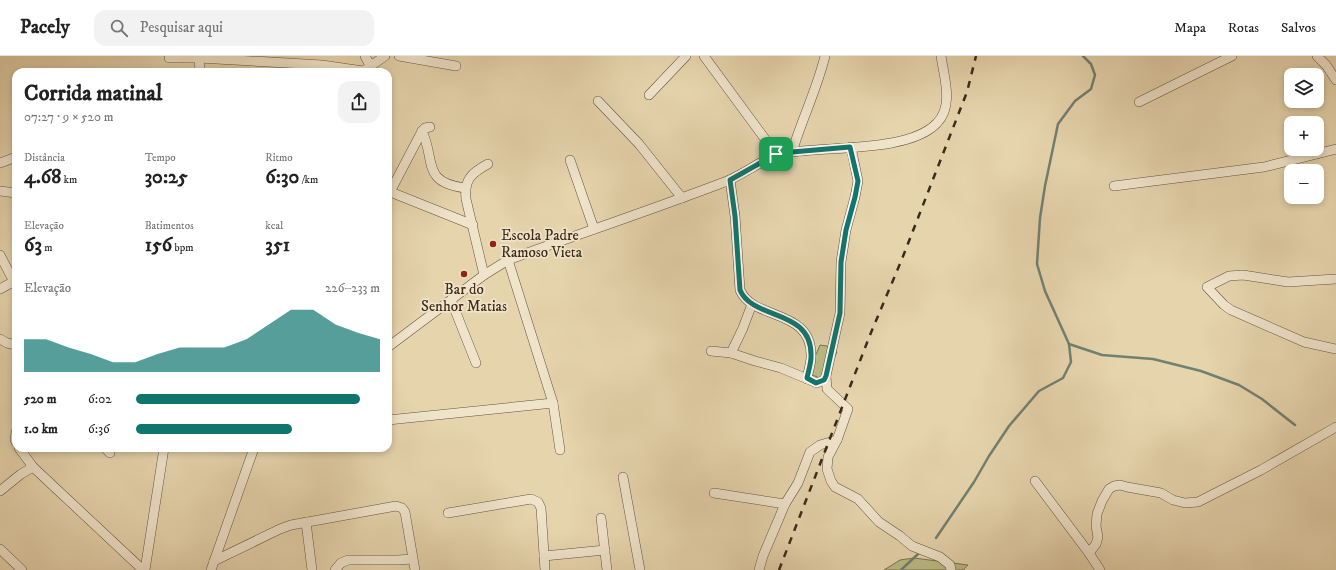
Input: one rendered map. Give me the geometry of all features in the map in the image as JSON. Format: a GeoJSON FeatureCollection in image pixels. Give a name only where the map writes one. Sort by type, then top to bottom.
{"type":"FeatureCollection","features":[{"type":"Feature","properties":{"kind":"street"},"geometry":{"type":"LineString","coordinates":[[365,56],[365,68]]}},
{"type":"Feature","properties":{"kind":"street"},"geometry":{"type":"LineString","coordinates":[[368,68],[385,56]]}},
{"type":"Feature","properties":{"kind":"street"},"geometry":{"type":"LineString","coordinates":[[399,56],[456,66]]}},
{"type":"Feature","properties":{"kind":"street"},"geometry":{"type":"LineString","coordinates":[[649,95],[686,56]]}},
{"type":"Feature","properties":{"kind":"street"},"geometry":{"type":"LineString","coordinates":[[704,56],[776,154]]}},
{"type":"Feature","properties":{"kind":"street"},"geometry":{"type":"LineString","coordinates":[[392,345],[484,275],[508,260],[730,180],[776,154],[877,145],[908,139],[927,131],[938,123],[945,110],[947,97],[941,56]]}},
{"type":"Feature","properties":{"kind":"street"},"geometry":{"type":"LineString","coordinates":[[1139,102],[1232,56]]}},
{"type":"Feature","properties":{"kind":"street"},"geometry":{"type":"LineString","coordinates":[[1317,56],[1326,65],[1336,80]]}},
{"type":"Feature","properties":{"kind":"street"},"geometry":{"type":"LineString","coordinates":[[169,58],[256,59],[348,68]]}},
{"type":"Feature","properties":{"kind":"street"},"geometry":{"type":"LineString","coordinates":[[199,58],[200,68]]}},
{"type":"Feature","properties":{"kind":"street"},"geometry":{"type":"LineString","coordinates":[[792,152],[826,58]]}},
{"type":"Feature","properties":{"kind":"street"},"geometry":{"type":"LineString","coordinates":[[1326,65],[1336,67]]}},
{"type":"Feature","properties":{"kind":"street"},"geometry":{"type":"LineString","coordinates":[[598,102],[639,144],[682,198]]}},
{"type":"Feature","properties":{"kind":"street"},"geometry":{"type":"LineString","coordinates":[[392,186],[426,129],[426,143],[430,164],[436,176],[444,183],[464,188]]}},
{"type":"Feature","properties":{"kind":"street"},"geometry":{"type":"LineString","coordinates":[[850,147],[858,181],[846,230],[841,262],[840,313],[826,376],[827,389],[848,409],[837,440],[828,457],[827,469],[835,487],[858,499],[879,522],[912,546],[940,557],[950,565],[951,570]]}},
{"type":"Feature","properties":{"kind":"street"},"geometry":{"type":"LineString","coordinates":[[1114,186],[1264,167],[1336,149]]}},
{"type":"Feature","properties":{"kind":"street"},"geometry":{"type":"LineString","coordinates":[[0,163],[12,158]]}},
{"type":"Feature","properties":{"kind":"street"},"geometry":{"type":"LineString","coordinates":[[570,160],[594,229]]}},
{"type":"Feature","properties":{"kind":"street"},"geometry":{"type":"LineString","coordinates":[[484,275],[464,188],[468,180],[479,169],[488,164]]}},
{"type":"Feature","properties":{"kind":"street"},"geometry":{"type":"LineString","coordinates":[[730,180],[735,216],[740,290],[743,296],[752,304],[800,327],[809,340],[811,357],[807,378]]}},
{"type":"Feature","properties":{"kind":"street"},"geometry":{"type":"LineString","coordinates":[[0,191],[12,192]]}},
{"type":"Feature","properties":{"kind":"street"},"geometry":{"type":"LineString","coordinates":[[392,192],[473,226]]}},
{"type":"Feature","properties":{"kind":"street"},"geometry":{"type":"LineString","coordinates":[[0,255],[12,276]]}},
{"type":"Feature","properties":{"kind":"street"},"geometry":{"type":"LineString","coordinates":[[508,260],[553,403],[560,450]]}},
{"type":"Feature","properties":{"kind":"street"},"geometry":{"type":"LineString","coordinates":[[1336,279],[1288,282],[1243,275],[1229,276],[1207,287],[1224,305],[1231,310],[1304,342],[1336,349]]}},
{"type":"Feature","properties":{"kind":"street"},"geometry":{"type":"LineString","coordinates":[[0,289],[12,282]]}},
{"type":"Feature","properties":{"kind":"street"},"geometry":{"type":"LineString","coordinates":[[451,300],[476,363]]}},
{"type":"Feature","properties":{"kind":"street"},"geometry":{"type":"LineString","coordinates":[[732,353],[752,304]]}},
{"type":"Feature","properties":{"kind":"street"},"geometry":{"type":"LineString","coordinates":[[0,339],[12,344]]}},
{"type":"Feature","properties":{"kind":"street"},"geometry":{"type":"LineString","coordinates":[[711,351],[732,353],[754,361],[781,368],[816,383],[824,380],[826,376]]}},
{"type":"Feature","properties":{"kind":"street"},"geometry":{"type":"LineString","coordinates":[[392,420],[553,403]]}},
{"type":"Feature","properties":{"kind":"street"},"geometry":{"type":"LineString","coordinates":[[1089,553],[1096,544],[1098,537],[1096,526],[1102,501],[1110,489],[1114,486],[1120,485],[1161,493],[1173,500],[1185,504],[1198,502],[1261,470],[1336,427]]}},
{"type":"Feature","properties":{"kind":"street"},"geometry":{"type":"LineString","coordinates":[[759,570],[763,556],[785,504],[798,483],[810,452],[820,445],[837,440]]}},
{"type":"Feature","properties":{"kind":"street"},"geometry":{"type":"LineString","coordinates":[[22,452],[33,467],[144,570]]}},
{"type":"Feature","properties":{"kind":"street"},"geometry":{"type":"LineString","coordinates":[[144,570],[163,452]]}},
{"type":"Feature","properties":{"kind":"street"},"geometry":{"type":"LineString","coordinates":[[211,570],[253,452]]}},
{"type":"Feature","properties":{"kind":"street"},"geometry":{"type":"LineString","coordinates":[[2,486],[33,467]]}},
{"type":"Feature","properties":{"kind":"street"},"geometry":{"type":"LineString","coordinates":[[624,477],[640,570]]}},
{"type":"Feature","properties":{"kind":"street"},"geometry":{"type":"LineString","coordinates":[[1034,481],[1089,553],[1100,570]]}},
{"type":"Feature","properties":{"kind":"street"},"geometry":{"type":"LineString","coordinates":[[714,493],[785,504]]}},
{"type":"Feature","properties":{"kind":"street"},"geometry":{"type":"LineString","coordinates":[[448,513],[531,499],[538,502],[541,508],[545,570]]}},
{"type":"Feature","properties":{"kind":"street"},"geometry":{"type":"LineString","coordinates":[[214,561],[291,525],[396,506],[402,508],[405,512],[415,570]]}},
{"type":"Feature","properties":{"kind":"street"},"geometry":{"type":"LineString","coordinates":[[601,518],[607,570]]}},
{"type":"Feature","properties":{"kind":"street"},"geometry":{"type":"LineString","coordinates":[[306,522],[312,570]]}},
{"type":"Feature","properties":{"kind":"street"},"geometry":{"type":"LineString","coordinates":[[0,548],[22,570]]}},
{"type":"Feature","properties":{"kind":"street"},"geometry":{"type":"LineString","coordinates":[[544,556],[605,550]]}},
{"type":"Feature","properties":{"kind":"street"},"geometry":{"type":"LineString","coordinates":[[335,570],[341,563],[348,560],[399,565],[412,559]]}},
{"type":"Feature","properties":{"kind":"green space"},"geometry":{"type":"Polygon","coordinates":[[[820,345],[827,346],[837,352],[824,380],[808,373],[820,345]]]}},
{"type":"Feature","properties":{"kind":"green space"},"geometry":{"type":"Polygon","coordinates":[[[914,558],[968,565],[963,570],[884,570],[900,560],[914,558]]]}},
{"type":"Feature","properties":{"kind":"waterway"},"geometry":{"type":"LineString","coordinates":[[936,538],[974,482],[1009,426],[1039,391],[1063,378],[1071,362],[1069,344],[1045,291],[1037,264],[1040,218],[1058,124],[1075,101],[1091,89],[1095,75],[1091,64],[1083,56]]}},
{"type":"Feature","properties":{"kind":"waterway"},"geometry":{"type":"LineString","coordinates":[[1069,344],[1102,355],[1153,359],[1201,371],[1239,385],[1262,399],[1295,425]]}},
{"type":"Feature","properties":{"kind":"waterway"},"geometry":{"type":"LineString","coordinates":[[901,570],[918,554]]}},
{"type":"Feature","properties":{"kind":"railway"},"geometry":{"type":"LineString","coordinates":[[779,570],[870,335],[902,259],[967,92],[976,56]]}},
{"type":"Feature","properties":{"kind":"place","name":"Escola Padre Ramoso Vieta"},"geometry":{"type":"Point","coordinates":[493,244]}},
{"type":"Feature","properties":{"kind":"place","name":"Bar do Senhor Matias"},"geometry":{"type":"Point","coordinates":[464,274]}},
{"type":"Feature","properties":{"kind":"route"},"geometry":{"type":"LineString","coordinates":[[850,147],[855,162],[858,181],[846,230],[841,262],[840,313],[826,376],[824,380],[816,383],[807,378],[811,357],[809,340],[800,327],[752,304],[743,296],[740,290],[735,216],[730,180],[776,154],[850,147]]}}]}
